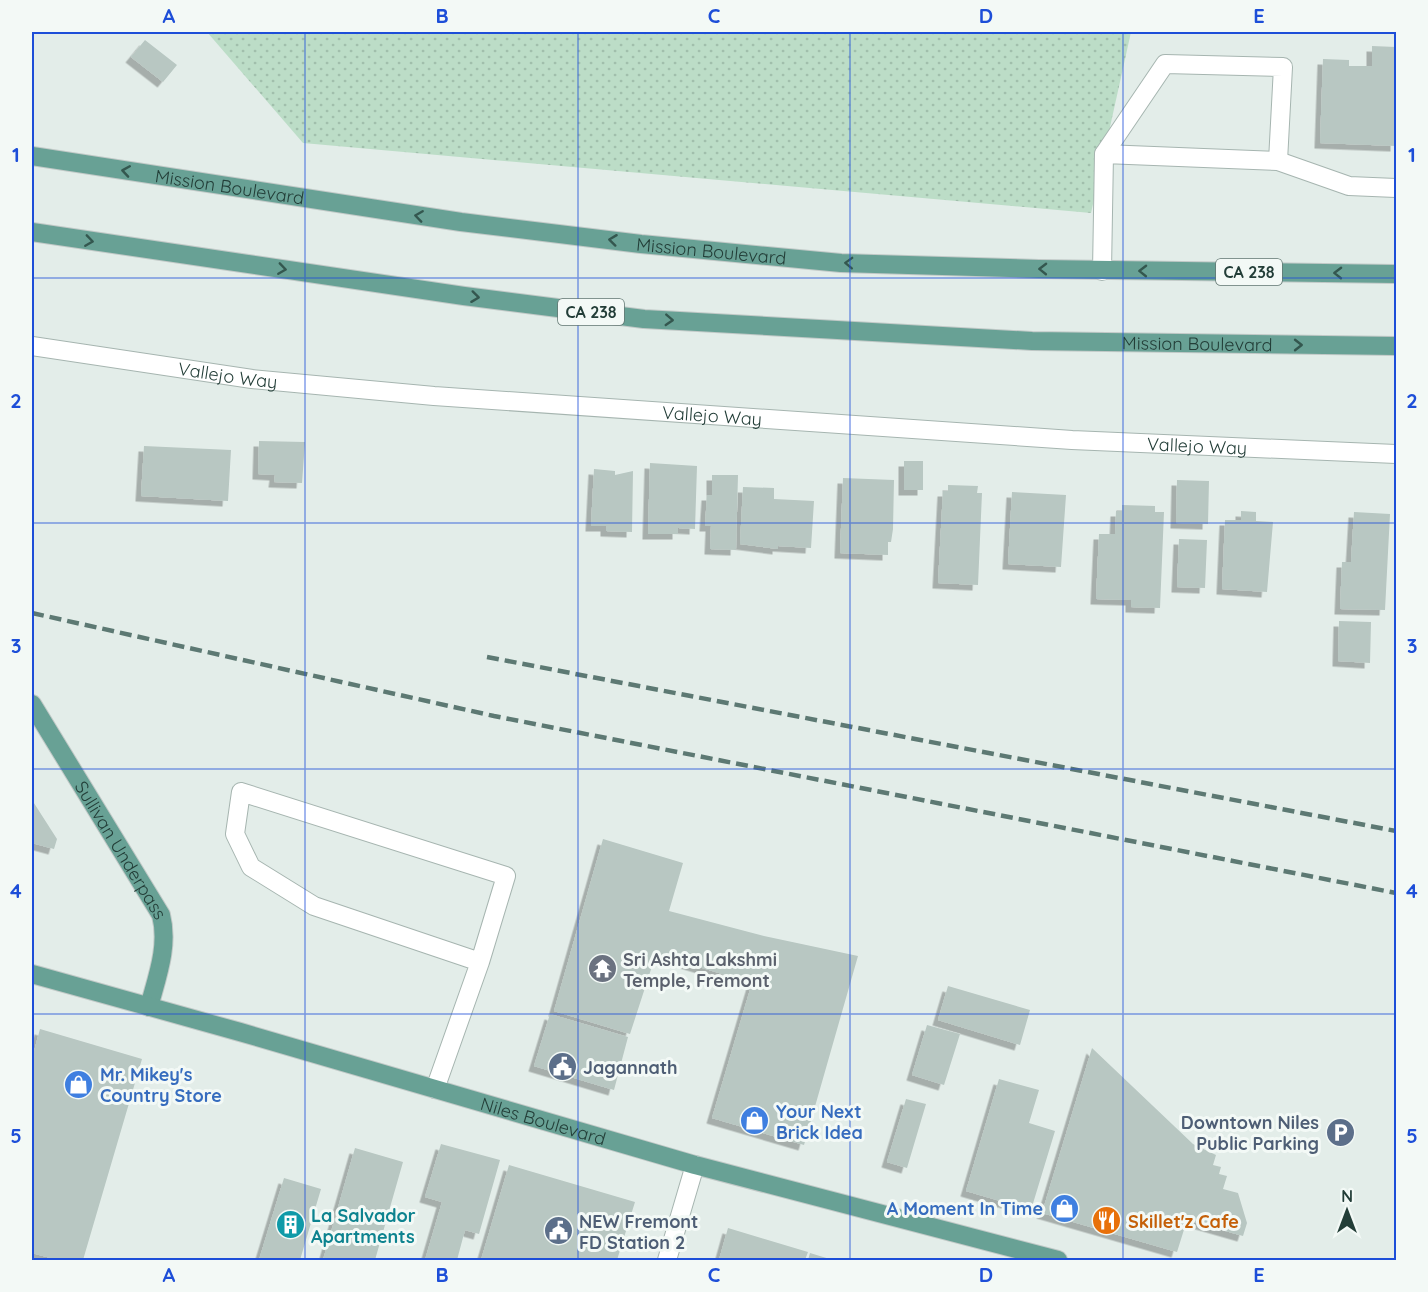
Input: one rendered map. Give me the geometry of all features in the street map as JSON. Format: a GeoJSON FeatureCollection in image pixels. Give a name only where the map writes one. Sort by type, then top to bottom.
{"type":"FeatureCollection","features":[{"type":"Feature","properties":{"kind":"main road","name":"Mission Boulevard"},"geometry":{"type":"LineString","coordinates":[[32,156],[461,222],[641,244],[841,263],[1102,271],[1396,274]]}},
{"type":"Feature","properties":{"kind":"main road","name":"Mission Boulevard"},"geometry":{"type":"LineString","coordinates":[[32,232],[453,294],[644,319],[1032,341],[1396,346]]}},
{"type":"Feature","properties":{"kind":"main road","name":"Sullivan Underpass"},"geometry":{"type":"LineString","coordinates":[[32,704],[160,915],[165,931],[163,948],[149,1007]]}},
{"type":"Feature","properties":{"kind":"main road","name":"Niles Boulevard"},"geometry":{"type":"LineString","coordinates":[[32,974],[695,1165],[1058,1260]]}},
{"type":"Feature","properties":{"kind":"street"},"geometry":{"type":"LineString","coordinates":[[1102,271],[1104,154],[1166,64],[1282,67],[1278,161]]}},
{"type":"Feature","properties":{"kind":"street"},"geometry":{"type":"LineString","coordinates":[[1104,154],[1278,161],[1349,186],[1396,188]]}},
{"type":"Feature","properties":{"kind":"street","name":"Vallejo Way"},"geometry":{"type":"LineString","coordinates":[[32,346],[252,379],[434,396],[1072,440],[1396,454]]}},
{"type":"Feature","properties":{"kind":"street"},"geometry":{"type":"LineString","coordinates":[[435,1089],[480,962],[506,876],[241,792],[235,834],[251,867],[314,906],[480,962]]}},
{"type":"Feature","properties":{"kind":"street"},"geometry":{"type":"LineString","coordinates":[[667,1260],[695,1165]]}},
{"type":"Feature","properties":{"kind":"green space"},"geometry":{"type":"Polygon","coordinates":[[[207,32],[1131,32],[1091,213],[303,143],[207,32]]]}},
{"type":"Feature","properties":{"kind":"building"},"geometry":{"type":"Polygon","coordinates":[[[145,40],[177,65],[163,82],[131,57],[145,40]]]}},
{"type":"Feature","properties":{"kind":"building"},"geometry":{"type":"Polygon","coordinates":[[[1372,46],[1396,47],[1396,146],[1320,143],[1323,59],[1349,60],[1349,66],[1372,66],[1372,46]]]}},
{"type":"Feature","properties":{"kind":"building"},"geometry":{"type":"Polygon","coordinates":[[[259,441],[305,442],[302,483],[274,482],[275,475],[258,474],[259,441]]]}},
{"type":"Feature","properties":{"kind":"building"},"geometry":{"type":"Polygon","coordinates":[[[144,446],[231,450],[228,501],[141,496],[144,446]]]}},
{"type":"Feature","properties":{"kind":"building"},"geometry":{"type":"Polygon","coordinates":[[[904,461],[923,461],[923,490],[904,490],[904,461]]]}},
{"type":"Feature","properties":{"kind":"building"},"geometry":{"type":"Polygon","coordinates":[[[650,463],[697,466],[695,529],[678,528],[678,534],[648,534],[650,463]]]}},
{"type":"Feature","properties":{"kind":"building"},"geometry":{"type":"Polygon","coordinates":[[[594,469],[615,471],[615,475],[633,471],[632,532],[606,531],[606,526],[591,526],[594,469]]]}},
{"type":"Feature","properties":{"kind":"building"},"geometry":{"type":"Polygon","coordinates":[[[712,475],[738,475],[736,550],[710,549],[711,526],[705,526],[707,495],[712,495],[712,475]]]}},
{"type":"Feature","properties":{"kind":"building"},"geometry":{"type":"Polygon","coordinates":[[[843,478],[894,480],[893,529],[891,542],[888,542],[888,555],[840,553],[843,478]]]}},
{"type":"Feature","properties":{"kind":"building"},"geometry":{"type":"Polygon","coordinates":[[[1177,480],[1209,481],[1208,524],[1176,523],[1177,480]]]}},
{"type":"Feature","properties":{"kind":"building"},"geometry":{"type":"Polygon","coordinates":[[[948,485],[978,486],[977,493],[982,493],[978,585],[938,583],[943,491],[948,491],[948,485]]]}},
{"type":"Feature","properties":{"kind":"building"},"geometry":{"type":"Polygon","coordinates":[[[743,487],[774,488],[774,499],[814,501],[811,548],[778,546],[778,549],[740,544],[743,487]]]}},
{"type":"Feature","properties":{"kind":"building"},"geometry":{"type":"Polygon","coordinates":[[[1012,492],[1066,495],[1061,567],[1008,564],[1012,492]]]}},
{"type":"Feature","properties":{"kind":"building"},"geometry":{"type":"Polygon","coordinates":[[[1122,505],[1155,506],[1155,512],[1164,512],[1160,608],[1131,607],[1131,600],[1096,599],[1099,534],[1115,534],[1116,511],[1122,511],[1122,505]]]}},
{"type":"Feature","properties":{"kind":"building"},"geometry":{"type":"Polygon","coordinates":[[[1241,511],[1256,512],[1256,521],[1273,522],[1267,592],[1222,589],[1225,520],[1241,520],[1241,511]]]}},
{"type":"Feature","properties":{"kind":"building"},"geometry":{"type":"Polygon","coordinates":[[[1354,512],[1390,514],[1385,610],[1340,609],[1342,562],[1351,562],[1354,512]]]}},
{"type":"Feature","properties":{"kind":"building"},"geometry":{"type":"Polygon","coordinates":[[[1179,539],[1207,540],[1205,588],[1177,587],[1179,539]]]}},
{"type":"Feature","properties":{"kind":"building"},"geometry":{"type":"Polygon","coordinates":[[[1339,621],[1371,622],[1370,663],[1338,661],[1339,621]]]}},
{"type":"Feature","properties":{"kind":"building"},"geometry":{"type":"Polygon","coordinates":[[[32,800],[57,839],[54,849],[32,843],[32,800]]]}},
{"type":"Feature","properties":{"kind":"building"},"geometry":{"type":"Polygon","coordinates":[[[603,839],[683,863],[669,911],[764,936],[858,956],[804,1145],[712,1118],[752,983],[656,954],[630,1034],[554,1011],[603,839]]]}},
{"type":"Feature","properties":{"kind":"building"},"geometry":{"type":"Polygon","coordinates":[[[948,986],[1030,1010],[1020,1045],[938,1020],[948,986]]]}},
{"type":"Feature","properties":{"kind":"building"},"geometry":{"type":"Polygon","coordinates":[[[550,1014],[628,1037],[614,1090],[534,1066],[550,1014]]]}},
{"type":"Feature","properties":{"kind":"building"},"geometry":{"type":"Polygon","coordinates":[[[927,1025],[960,1034],[944,1085],[912,1075],[927,1025]]]}},
{"type":"Feature","properties":{"kind":"building"},"geometry":{"type":"Polygon","coordinates":[[[40,1029],[142,1059],[83,1260],[58,1260],[32,1253],[32,1059],[40,1029]]]}},
{"type":"Feature","properties":{"kind":"building"},"geometry":{"type":"Polygon","coordinates":[[[1092,1048],[1193,1144],[1216,1155],[1213,1165],[1221,1167],[1219,1174],[1227,1176],[1223,1189],[1238,1193],[1247,1223],[1243,1236],[1187,1220],[1177,1252],[1042,1213],[1092,1048]]]}},
{"type":"Feature","properties":{"kind":"building"},"geometry":{"type":"Polygon","coordinates":[[[999,1079],[1039,1090],[1029,1123],[1055,1131],[1031,1210],[966,1191],[999,1079]]]}},
{"type":"Feature","properties":{"kind":"building"},"geometry":{"type":"Polygon","coordinates":[[[906,1099],[926,1104],[907,1168],[887,1162],[906,1099]]]}},
{"type":"Feature","properties":{"kind":"building"},"geometry":{"type":"Polygon","coordinates":[[[441,1144],[500,1160],[479,1234],[465,1230],[457,1260],[425,1260],[442,1202],[425,1197],[441,1144]]]}},
{"type":"Feature","properties":{"kind":"building"},"geometry":{"type":"Polygon","coordinates":[[[355,1148],[403,1162],[375,1260],[323,1260],[355,1148]]]}},
{"type":"Feature","properties":{"kind":"building","name":"NEW Fremont FD Station 2"},"geometry":{"type":"Polygon","coordinates":[[[509,1165],[635,1202],[617,1260],[481,1260],[509,1165]]]}},
{"type":"Feature","properties":{"kind":"building","name":"La Salvador Apartments"},"geometry":{"type":"Polygon","coordinates":[[[284,1178],[321,1189],[300,1260],[259,1260],[284,1178]]]}},
{"type":"Feature","properties":{"kind":"building"},"geometry":{"type":"Polygon","coordinates":[[[728,1228],[808,1252],[805,1260],[719,1260],[728,1228]]]}},
{"type":"Feature","properties":{"kind":"building"},"geometry":{"type":"Polygon","coordinates":[[[810,1253],[833,1260],[808,1260],[810,1253]]]}},
{"type":"Feature","properties":{"kind":"railway"},"geometry":{"type":"LineString","coordinates":[[32,613],[494,716],[1396,893]]}},
{"type":"Feature","properties":{"kind":"railway"},"geometry":{"type":"LineString","coordinates":[[487,657],[1396,831]]}},
{"type":"Feature","properties":{"kind":"place","name":"Sri Ashta Lakshmi Temple, Fremont"},"geometry":{"type":"Point","coordinates":[602,969]}},
{"type":"Feature","properties":{"kind":"place","name":"Jagannath"},"geometry":{"type":"Point","coordinates":[562,1067]}},
{"type":"Feature","properties":{"kind":"place","name":"Mr. Mikey's Country Store"},"geometry":{"type":"Point","coordinates":[79,1084]}},
{"type":"Feature","properties":{"kind":"place","name":"Your Next Brick Idea"},"geometry":{"type":"Point","coordinates":[755,1121]}},
{"type":"Feature","properties":{"kind":"place","name":"Downtown Niles Public Parking"},"geometry":{"type":"Point","coordinates":[1340,1132]}},
{"type":"Feature","properties":{"kind":"place","name":"A Moment In Time"},"geometry":{"type":"Point","coordinates":[1064,1208]}},
{"type":"Feature","properties":{"kind":"place","name":"Skillet'z Cafe"},"geometry":{"type":"Point","coordinates":[1107,1221]}},
{"type":"Feature","properties":{"kind":"place","name":"La Salvador Apartments"},"geometry":{"type":"Point","coordinates":[290,1225]}},
{"type":"Feature","properties":{"kind":"place","name":"NEW Fremont FD Station 2"},"geometry":{"type":"Point","coordinates":[558,1231]}}]}
